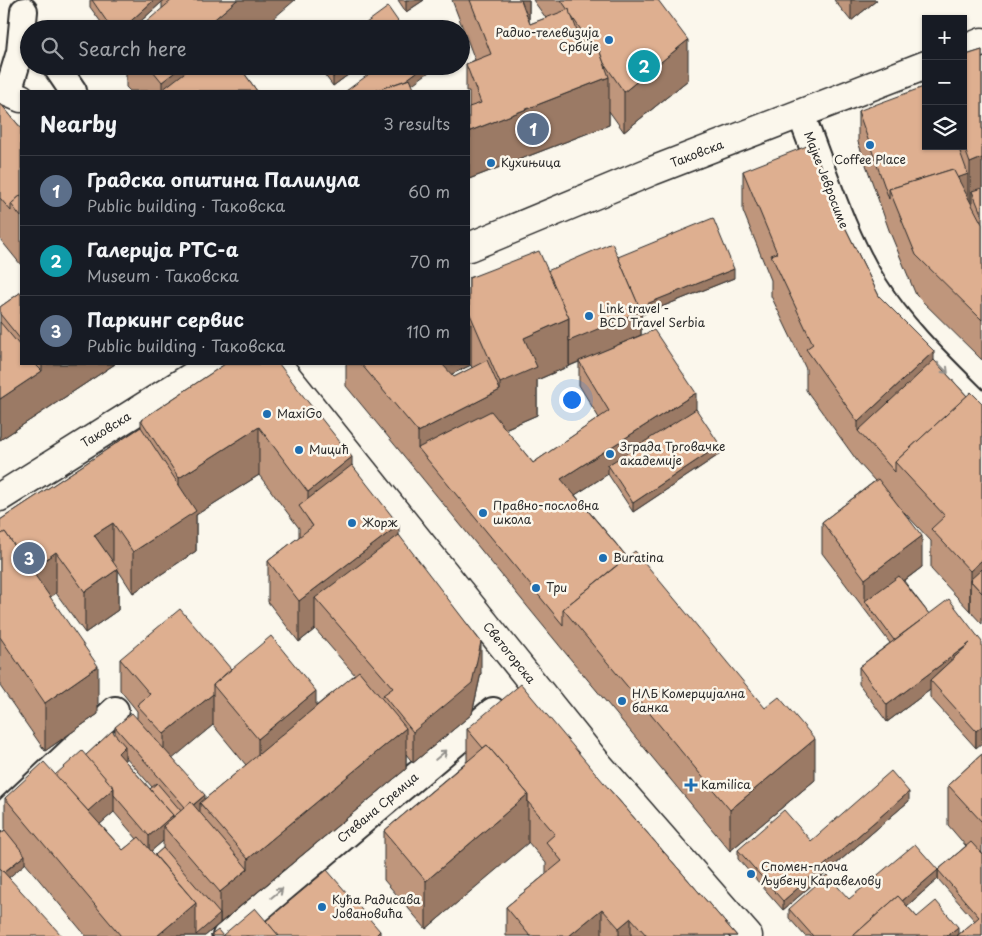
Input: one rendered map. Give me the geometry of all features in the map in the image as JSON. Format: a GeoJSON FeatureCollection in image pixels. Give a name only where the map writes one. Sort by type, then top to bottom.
{"type":"FeatureCollection","features":[{"type":"Feature","properties":{"kind":"main road"},"geometry":{"type":"LineString","coordinates":[[967,48],[982,42]]}},
{"type":"Feature","properties":{"kind":"main road","name":"Таковска"},"geometry":{"type":"LineString","coordinates":[[470,247],[652,172],[922,67]]}},
{"type":"Feature","properties":{"kind":"main road","name":"Таковска"},"geometry":{"type":"LineString","coordinates":[[0,497],[210,365]]}},
{"type":"Feature","properties":{"kind":"main road","name":"Светогорска"},"geometry":{"type":"LineString","coordinates":[[278,365],[518,690],[596,762],[748,936]]}},
{"type":"Feature","properties":{"kind":"street"},"geometry":{"type":"LineString","coordinates":[[10,93],[20,52]]}},
{"type":"Feature","properties":{"kind":"street"},"geometry":{"type":"LineString","coordinates":[[62,75],[72,90]]}},
{"type":"Feature","properties":{"kind":"street","name":"Мајке Јевросиме"},"geometry":{"type":"LineString","coordinates":[[801,115],[851,245],[874,286],[898,320],[982,408]]}},
{"type":"Feature","properties":{"kind":"street","name":"Стевана Сремца"},"geometry":{"type":"LineString","coordinates":[[226,936],[518,690]]}},
{"type":"Feature","properties":{"kind":"street"},"geometry":{"type":"LineString","coordinates":[[0,818],[115,710]]}},
{"type":"Feature","properties":{"kind":"building"},"geometry":{"type":"Polygon","coordinates":[[[92,0],[154,0],[132,20],[106,20],[92,0]]]}},
{"type":"Feature","properties":{"kind":"building"},"geometry":{"type":"Polygon","coordinates":[[[172,0],[237,0],[214,20],[149,20],[172,0]]]}},
{"type":"Feature","properties":{"kind":"building"},"geometry":{"type":"Polygon","coordinates":[[[470,0],[521,0],[530,24],[569,9],[586,54],[599,49],[609,77],[470,131],[470,107],[481,103],[470,74],[470,62],[491,54],[470,0]]]}},
{"type":"Feature","properties":{"kind":"building"},"geometry":{"type":"Polygon","coordinates":[[[561,0],[658,0],[688,40],[624,92],[604,63],[599,49],[595,50],[570,14],[569,9],[561,0]]]}},
{"type":"Feature","properties":{"kind":"building"},"geometry":{"type":"Polygon","coordinates":[[[388,7],[397,20],[370,20],[388,7]]]}},
{"type":"Feature","properties":{"kind":"building"},"geometry":{"type":"Polygon","coordinates":[[[982,50],[982,158],[970,163],[965,150],[967,150],[967,55],[982,50]]]}},
{"type":"Feature","properties":{"kind":"building"},"geometry":{"type":"Polygon","coordinates":[[[156,75],[171,75],[162,82],[156,75]]]}},
{"type":"Feature","properties":{"kind":"building"},"geometry":{"type":"Polygon","coordinates":[[[181,75],[245,75],[256,90],[162,90],[181,75]]]}},
{"type":"Feature","properties":{"kind":"building"},"geometry":{"type":"Polygon","coordinates":[[[368,75],[413,75],[406,80],[377,90],[347,90],[368,75]]]}},
{"type":"Feature","properties":{"kind":"building"},"geometry":{"type":"Polygon","coordinates":[[[410,79],[415,90],[377,90],[410,79]]]}},
{"type":"Feature","properties":{"kind":"building"},"geometry":{"type":"Polygon","coordinates":[[[922,87],[922,150],[959,150],[968,174],[957,178],[953,169],[889,189],[889,199],[858,111],[922,87]]]}},
{"type":"Feature","properties":{"kind":"building"},"geometry":{"type":"Polygon","coordinates":[[[0,103],[20,127],[20,196],[11,204],[11,211],[0,198],[0,103]]]}},
{"type":"Feature","properties":{"kind":"building"},"geometry":{"type":"Polygon","coordinates":[[[812,144],[843,223],[879,296],[934,351],[858,422],[806,349],[813,344],[771,255],[777,253],[743,171],[812,144]]]}},
{"type":"Feature","properties":{"kind":"building"},"geometry":{"type":"Polygon","coordinates":[[[953,169],[982,224],[982,320],[916,255],[889,189],[953,169]]]}},
{"type":"Feature","properties":{"kind":"building"},"geometry":{"type":"Polygon","coordinates":[[[982,188],[982,216],[972,191],[982,188]]]}},
{"type":"Feature","properties":{"kind":"building"},"geometry":{"type":"Polygon","coordinates":[[[20,196],[20,216],[11,204],[20,196]]]}},
{"type":"Feature","properties":{"kind":"building"},"geometry":{"type":"Polygon","coordinates":[[[713,218],[734,269],[639,307],[618,257],[713,218]]]}},
{"type":"Feature","properties":{"kind":"building"},"geometry":{"type":"Polygon","coordinates":[[[612,243],[641,311],[569,341],[569,318],[547,271],[612,243]]]}},
{"type":"Feature","properties":{"kind":"building"},"geometry":{"type":"Polygon","coordinates":[[[539,251],[569,318],[524,338],[537,367],[500,383],[470,314],[470,278],[539,251]]]}},
{"type":"Feature","properties":{"kind":"building"},"geometry":{"type":"Polygon","coordinates":[[[20,293],[20,339],[0,314],[0,307],[20,293]]]}},
{"type":"Feature","properties":{"kind":"building"},"geometry":{"type":"Polygon","coordinates":[[[0,322],[20,346],[20,365],[36,365],[42,371],[0,399],[0,322]]]}},
{"type":"Feature","properties":{"kind":"building"},"geometry":{"type":"Polygon","coordinates":[[[654,330],[696,393],[561,479],[627,557],[563,609],[563,625],[418,448],[491,411],[533,463],[609,411],[579,361],[654,330]]]}},
{"type":"Feature","properties":{"kind":"building"},"geometry":{"type":"Polygon","coordinates":[[[487,360],[500,390],[418,432],[362,365],[443,365],[454,377],[487,360]]]}},
{"type":"Feature","properties":{"kind":"building"},"geometry":{"type":"Polygon","coordinates":[[[934,360],[967,396],[895,462],[895,472],[858,431],[934,360]]]}},
{"type":"Feature","properties":{"kind":"building"},"geometry":{"type":"Polygon","coordinates":[[[224,365],[280,365],[352,457],[308,492],[259,427],[179,478],[141,420],[224,365]]]}},
{"type":"Feature","properties":{"kind":"building"},"geometry":{"type":"Polygon","coordinates":[[[971,392],[982,403],[982,560],[970,571],[931,529],[945,516],[895,462],[971,392]]]}},
{"type":"Feature","properties":{"kind":"building"},"geometry":{"type":"Polygon","coordinates":[[[696,409],[720,445],[633,503],[608,465],[696,409]]]}},
{"type":"Feature","properties":{"kind":"building"},"geometry":{"type":"Polygon","coordinates":[[[141,427],[196,511],[133,552],[113,523],[94,535],[118,569],[85,592],[56,552],[31,570],[5,532],[0,534],[0,520],[141,427]]]}},
{"type":"Feature","properties":{"kind":"building"},"geometry":{"type":"Polygon","coordinates":[[[352,465],[399,525],[299,601],[268,561],[313,526],[299,506],[352,465]]]}},
{"type":"Feature","properties":{"kind":"building"},"geometry":{"type":"Polygon","coordinates":[[[878,479],[922,536],[865,579],[822,522],[878,479]]]}},
{"type":"Feature","properties":{"kind":"building"},"geometry":{"type":"Polygon","coordinates":[[[5,532],[98,666],[45,703],[0,637],[0,535],[5,532]]]}},
{"type":"Feature","properties":{"kind":"building"},"geometry":{"type":"Polygon","coordinates":[[[399,535],[481,642],[472,683],[413,732],[383,695],[393,688],[315,598],[399,535]]]}},
{"type":"Feature","properties":{"kind":"building"},"geometry":{"type":"Polygon","coordinates":[[[635,551],[765,708],[779,697],[815,739],[730,810],[563,609],[635,551]]]}},
{"type":"Feature","properties":{"kind":"building"},"geometry":{"type":"Polygon","coordinates":[[[982,569],[982,593],[970,580],[982,569]]]}},
{"type":"Feature","properties":{"kind":"building"},"geometry":{"type":"Polygon","coordinates":[[[899,576],[929,614],[894,640],[865,601],[899,576]]]}},
{"type":"Feature","properties":{"kind":"building"},"geometry":{"type":"Polygon","coordinates":[[[949,599],[982,642],[982,726],[976,731],[930,680],[970,643],[887,705],[859,667],[949,599]]]}},
{"type":"Feature","properties":{"kind":"building"},"geometry":{"type":"Polygon","coordinates":[[[180,609],[231,669],[213,685],[213,694],[164,734],[137,705],[150,694],[120,659],[180,609]]]}},
{"type":"Feature","properties":{"kind":"building"},"geometry":{"type":"Polygon","coordinates":[[[271,636],[316,691],[258,739],[213,685],[271,636]]]}},
{"type":"Feature","properties":{"kind":"building"},"geometry":{"type":"Polygon","coordinates":[[[359,671],[406,728],[248,859],[200,803],[359,671]]]}},
{"type":"Feature","properties":{"kind":"building"},"geometry":{"type":"Polygon","coordinates":[[[521,684],[609,789],[737,936],[647,936],[631,918],[619,928],[602,909],[569,936],[530,936],[506,907],[562,861],[546,842],[555,834],[528,802],[528,794],[487,745],[483,748],[467,729],[521,684]]]}},
{"type":"Feature","properties":{"kind":"building"},"geometry":{"type":"Polygon","coordinates":[[[132,713],[205,795],[193,805],[191,802],[185,807],[115,727],[132,713]]]}},
{"type":"Feature","properties":{"kind":"building"},"geometry":{"type":"Polygon","coordinates":[[[112,731],[125,746],[118,753],[173,815],[149,836],[114,795],[114,788],[85,756],[112,731]]]}},
{"type":"Feature","properties":{"kind":"building"},"geometry":{"type":"Polygon","coordinates":[[[487,745],[528,794],[426,881],[384,831],[487,745]]]}},
{"type":"Feature","properties":{"kind":"building"},"geometry":{"type":"Polygon","coordinates":[[[82,751],[114,788],[88,811],[55,775],[82,751]]]}},
{"type":"Feature","properties":{"kind":"building"},"geometry":{"type":"Polygon","coordinates":[[[982,754],[982,822],[948,785],[982,754]]]}},
{"type":"Feature","properties":{"kind":"building"},"geometry":{"type":"Polygon","coordinates":[[[44,762],[123,850],[139,837],[196,903],[157,936],[121,936],[5,798],[44,762]]]}},
{"type":"Feature","properties":{"kind":"building"},"geometry":{"type":"Polygon","coordinates":[[[891,771],[909,792],[783,901],[738,850],[784,810],[811,841],[891,771]]]}},
{"type":"Feature","properties":{"kind":"building"},"geometry":{"type":"Polygon","coordinates":[[[157,783],[181,811],[173,817],[150,789],[157,783]]]}},
{"type":"Feature","properties":{"kind":"building"},"geometry":{"type":"Polygon","coordinates":[[[191,802],[248,869],[220,892],[163,826],[191,802]]]}},
{"type":"Feature","properties":{"kind":"building"},"geometry":{"type":"Polygon","coordinates":[[[5,830],[25,855],[4,872],[0,868],[0,834],[5,830]]]}},
{"type":"Feature","properties":{"kind":"building"},"geometry":{"type":"Polygon","coordinates":[[[971,842],[982,854],[982,936],[957,936],[979,917],[938,870],[971,842]]]}},
{"type":"Feature","properties":{"kind":"building"},"geometry":{"type":"Polygon","coordinates":[[[915,844],[938,870],[902,901],[898,896],[853,936],[813,936],[789,909],[827,875],[849,899],[915,844]]]}},
{"type":"Feature","properties":{"kind":"building"},"geometry":{"type":"Polygon","coordinates":[[[163,848],[220,914],[196,935],[196,903],[155,855],[163,848]]]}},
{"type":"Feature","properties":{"kind":"building"},"geometry":{"type":"Polygon","coordinates":[[[0,868],[62,936],[0,936],[0,868]]]}},
{"type":"Feature","properties":{"kind":"building","name":"Кућа Радисава Јовановића"},"geometry":{"type":"Polygon","coordinates":[[[327,870],[380,931],[375,936],[279,936],[266,921],[327,870]]]}},
{"type":"Feature","properties":{"kind":"building"},"geometry":{"type":"Polygon","coordinates":[[[898,896],[917,917],[936,901],[958,927],[947,936],[853,936],[898,896]]]}},
{"type":"Feature","properties":{"kind":"building"},"geometry":{"type":"Polygon","coordinates":[[[255,908],[279,936],[223,936],[223,935],[255,908]]]}},
{"type":"Feature","properties":{"kind":"building"},"geometry":{"type":"Polygon","coordinates":[[[218,930],[223,936],[210,936],[218,930]]]}},
{"type":"Feature","properties":{"kind":"place","name":"Радио-телевизија Србије"},"geometry":{"type":"Point","coordinates":[609,40]}},
{"type":"Feature","properties":{"kind":"place","name":"Галерија РТС-а"},"geometry":{"type":"Point","coordinates":[644,66]}},
{"type":"Feature","properties":{"kind":"place","name":"Градска општина Палилула"},"geometry":{"type":"Point","coordinates":[533,129]}},
{"type":"Feature","properties":{"kind":"place","name":"Coffee Place"},"geometry":{"type":"Point","coordinates":[870,145]}},
{"type":"Feature","properties":{"kind":"place","name":"Кухињица"},"geometry":{"type":"Point","coordinates":[491,163]}},
{"type":"Feature","properties":{"kind":"place","name":"Link travel - BCD Travel Serbia"},"geometry":{"type":"Point","coordinates":[589,316]}},
{"type":"Feature","properties":{"kind":"place","name":"MaxiGo"},"geometry":{"type":"Point","coordinates":[267,414]}},
{"type":"Feature","properties":{"kind":"place","name":"Мицић"},"geometry":{"type":"Point","coordinates":[299,450]}},
{"type":"Feature","properties":{"kind":"place","name":"Зграда Трговачке академије"},"geometry":{"type":"Point","coordinates":[610,454]}},
{"type":"Feature","properties":{"kind":"place","name":"Правно-пословна школа"},"geometry":{"type":"Point","coordinates":[483,513]}},
{"type":"Feature","properties":{"kind":"place","name":"Жорж"},"geometry":{"type":"Point","coordinates":[352,523]}},
{"type":"Feature","properties":{"kind":"place","name":"Паркинг сервис"},"geometry":{"type":"Point","coordinates":[29,558]}},
{"type":"Feature","properties":{"kind":"place","name":"Buratina"},"geometry":{"type":"Point","coordinates":[603,558]}},
{"type":"Feature","properties":{"kind":"place","name":"Три"},"geometry":{"type":"Point","coordinates":[536,588]}},
{"type":"Feature","properties":{"kind":"place","name":"НЛБ Комерцијална банка"},"geometry":{"type":"Point","coordinates":[622,701]}},
{"type":"Feature","properties":{"kind":"place","name":"Kamilica"},"geometry":{"type":"Point","coordinates":[691,785]}},
{"type":"Feature","properties":{"kind":"place","name":"Спомен-плоча Љубену Каравелову"},"geometry":{"type":"Point","coordinates":[751,874]}},
{"type":"Feature","properties":{"kind":"place","name":"Кућа Радисава Јовановића"},"geometry":{"type":"Point","coordinates":[322,907]}}]}
